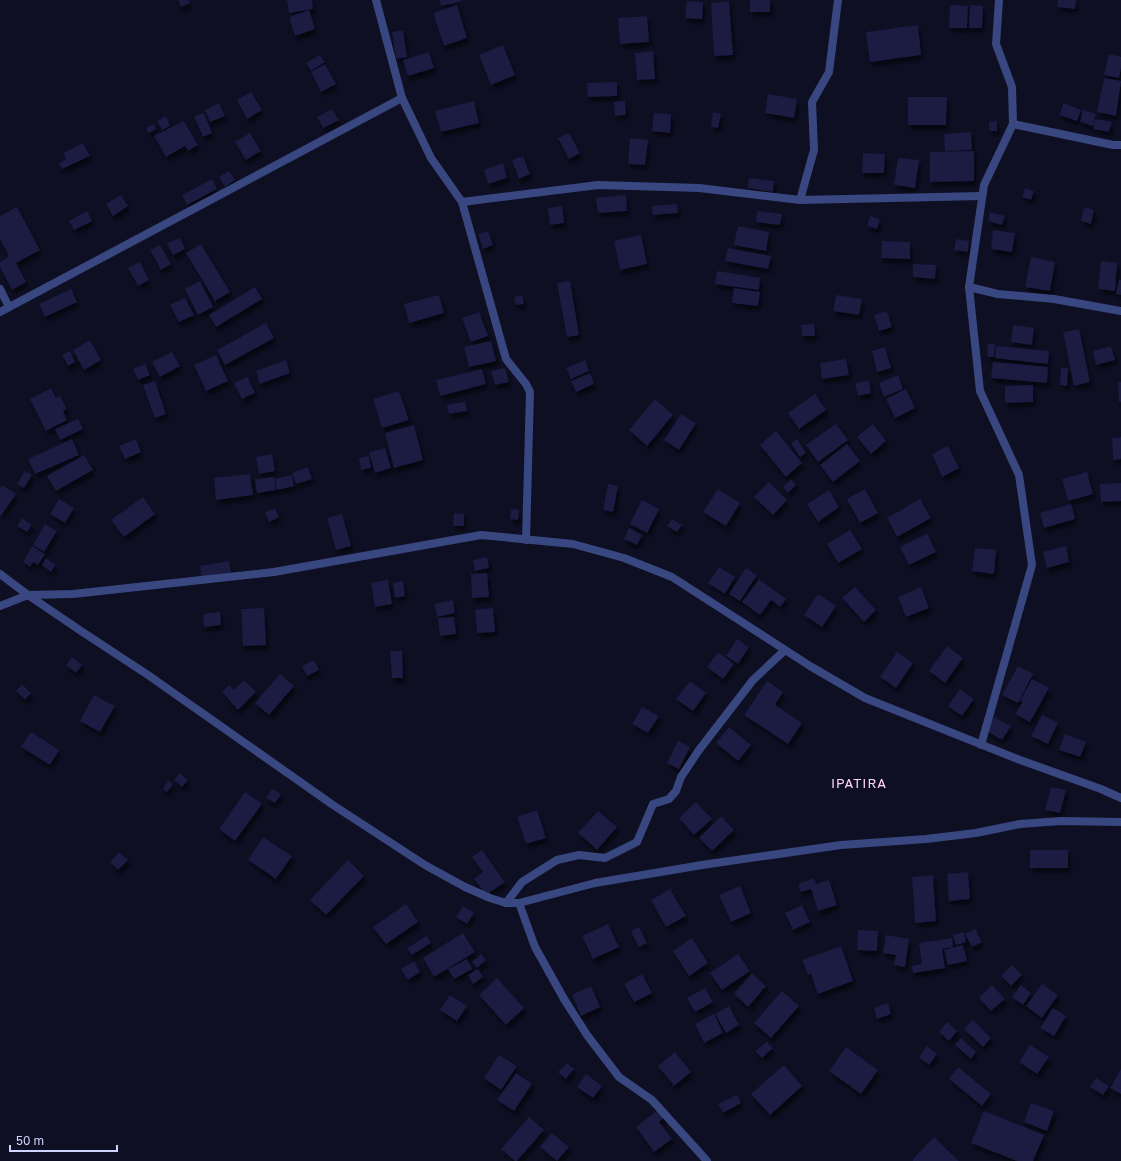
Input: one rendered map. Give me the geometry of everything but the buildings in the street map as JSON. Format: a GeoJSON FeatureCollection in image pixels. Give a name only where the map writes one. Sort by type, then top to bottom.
{"type":"FeatureCollection","features":[{"type":"Feature","properties":{"kind":"street"},"geometry":{"type":"LineString","coordinates":[[376,0],[402,98],[431,158],[462,202],[506,358],[526,384],[530,392],[526,540]]}},
{"type":"Feature","properties":{"kind":"street"},"geometry":{"type":"LineString","coordinates":[[800,200],[814,150],[812,102],[829,72],[838,0]]}},
{"type":"Feature","properties":{"kind":"street"},"geometry":{"type":"LineString","coordinates":[[981,745],[1032,565],[1019,475],[980,391],[969,287],[984,185],[1013,124],[1012,87],[996,44],[999,0]]}},
{"type":"Feature","properties":{"kind":"street"},"geometry":{"type":"LineString","coordinates":[[0,312],[402,98]]}},
{"type":"Feature","properties":{"kind":"street"},"geometry":{"type":"LineString","coordinates":[[1013,124],[1113,145],[1121,145]]}},
{"type":"Feature","properties":{"kind":"street"},"geometry":{"type":"LineString","coordinates":[[462,202],[598,185],[699,188],[800,200],[982,196]]}},
{"type":"Feature","properties":{"kind":"street"},"geometry":{"type":"LineString","coordinates":[[969,287],[998,294],[1054,300],[1121,311]]}},
{"type":"Feature","properties":{"kind":"street"},"geometry":{"type":"LineString","coordinates":[[0,289],[9,307]]}},
{"type":"Feature","properties":{"kind":"street"},"geometry":{"type":"LineString","coordinates":[[0,606],[28,595],[72,594],[274,572],[481,535],[573,544],[624,558],[672,577],[785,650],[865,698],[981,745],[1056,774],[1101,789],[1121,798]]}},
{"type":"Feature","properties":{"kind":"street"},"geometry":{"type":"LineString","coordinates":[[0,574],[28,595],[148,675],[314,792],[425,865],[465,887],[506,903],[519,903],[595,882],[841,845],[926,839],[976,833],[1020,824],[1060,821],[1121,822]]}},
{"type":"Feature","properties":{"kind":"street"},"geometry":{"type":"LineString","coordinates":[[506,903],[522,882],[557,860],[579,855],[605,858],[637,842],[654,804],[669,799],[676,791],[681,777],[699,750],[754,680],[785,650]]}},
{"type":"Feature","properties":{"kind":"street"},"geometry":{"type":"LineString","coordinates":[[519,903],[534,947],[587,1035],[619,1077],[652,1100],[707,1161]]}},
{"type":"Feature","properties":{"kind":"district","name":"IPATIRA"},"geometry":{"type":"Point","coordinates":[859,783]}}]}
